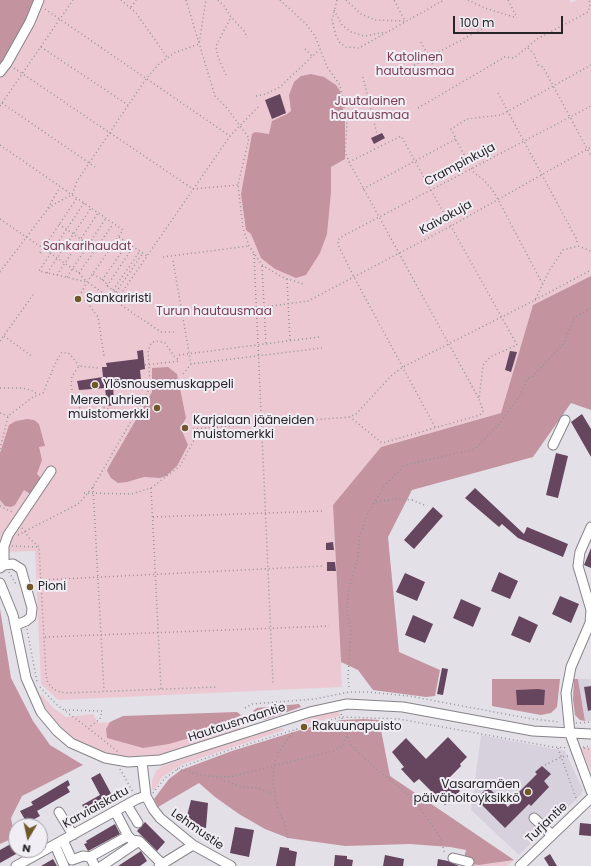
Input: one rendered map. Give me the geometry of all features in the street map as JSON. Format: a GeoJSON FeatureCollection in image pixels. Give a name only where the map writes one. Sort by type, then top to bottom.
{"type":"FeatureCollection","features":[{"type":"Feature","properties":{"kind":"street"},"geometry":{"type":"LineString","coordinates":[[0,72],[7,63],[38,2]]}},
{"type":"Feature","properties":{"kind":"street"},"geometry":{"type":"LineString","coordinates":[[553,445],[565,420]]}},
{"type":"Feature","properties":{"kind":"street"},"geometry":{"type":"LineString","coordinates":[[16,625],[31,617],[32,608],[21,569],[13,564],[2,566],[5,541],[51,471]]}},
{"type":"Feature","properties":{"kind":"street"},"geometry":{"type":"LineString","coordinates":[[591,527],[578,558],[580,577],[591,610],[587,630],[567,678],[566,693],[570,734],[591,791]]}},
{"type":"Feature","properties":{"kind":"street","name":"Hautausmaantie"},"geometry":{"type":"LineString","coordinates":[[0,583],[16,625],[29,688],[41,712],[49,722],[71,742],[93,754],[119,761],[142,762],[169,758],[310,712],[347,704],[403,707],[533,731],[591,734]]}},
{"type":"Feature","properties":{"kind":"street","name":"Lehmustie"},"geometry":{"type":"LineString","coordinates":[[142,762],[146,796],[153,810],[160,818],[193,844],[231,866]]}},
{"type":"Feature","properties":{"kind":"street","name":"Karviaiskatu"},"geometry":{"type":"LineString","coordinates":[[16,866],[126,805],[146,796]]}},
{"type":"Feature","properties":{"kind":"street","name":"Turjantie"},"geometry":{"type":"LineString","coordinates":[[520,866],[591,798]]}},
{"type":"Feature","properties":{"kind":"street"},"geometry":{"type":"LineString","coordinates":[[126,805],[138,823]]}},
{"type":"Feature","properties":{"kind":"street"},"geometry":{"type":"LineString","coordinates":[[115,811],[128,836],[132,840],[139,841],[161,865],[193,844]]}},
{"type":"Feature","properties":{"kind":"street"},"geometry":{"type":"LineString","coordinates":[[59,812],[73,835]]}},
{"type":"Feature","properties":{"kind":"street"},"geometry":{"type":"LineString","coordinates":[[534,818],[552,836]]}},
{"type":"Feature","properties":{"kind":"street"},"geometry":{"type":"LineString","coordinates":[[59,842],[72,860],[82,856],[90,857],[128,836]]}},
{"type":"Feature","properties":{"kind":"street"},"geometry":{"type":"LineString","coordinates":[[102,866],[139,841]]}},
{"type":"Feature","properties":{"kind":"street"},"geometry":{"type":"LineString","coordinates":[[59,842],[64,866]]}},
{"type":"Feature","properties":{"kind":"street"},"geometry":{"type":"LineString","coordinates":[[90,857],[95,866]]}},
{"type":"Feature","properties":{"kind":"path"},"geometry":{"type":"LineString","coordinates":[[0,106],[74,0]]}},
{"type":"Feature","properties":{"kind":"path"},"geometry":{"type":"LineString","coordinates":[[121,0],[131,7],[168,57]]}},
{"type":"Feature","properties":{"kind":"path"},"geometry":{"type":"LineString","coordinates":[[131,7],[136,0]]}},
{"type":"Feature","properties":{"kind":"path"},"geometry":{"type":"LineString","coordinates":[[186,0],[215,96],[226,107],[249,138],[238,185],[243,228],[249,246],[262,265],[302,284]]}},
{"type":"Feature","properties":{"kind":"path"},"geometry":{"type":"LineString","coordinates":[[199,44],[206,0]]}},
{"type":"Feature","properties":{"kind":"path"},"geometry":{"type":"LineString","coordinates":[[218,0],[245,32],[247,38]]}},
{"type":"Feature","properties":{"kind":"path"},"geometry":{"type":"LineString","coordinates":[[280,0],[306,24],[315,36],[326,67],[340,85],[347,124],[346,152],[349,162],[378,218],[399,253],[479,399],[483,411],[480,415],[382,443],[350,417]]}},
{"type":"Feature","properties":{"kind":"path"},"geometry":{"type":"LineString","coordinates":[[337,0],[332,28],[340,43],[346,47],[359,48],[388,32],[404,21],[444,0]]}},
{"type":"Feature","properties":{"kind":"path"},"geometry":{"type":"LineString","coordinates":[[346,0],[361,14],[374,20],[404,21]]}},
{"type":"Feature","properties":{"kind":"path"},"geometry":{"type":"LineString","coordinates":[[394,0],[404,21]]}},
{"type":"Feature","properties":{"kind":"path"},"geometry":{"type":"LineString","coordinates":[[468,0],[485,8],[517,18],[508,0]]}},
{"type":"Feature","properties":{"kind":"path"},"geometry":{"type":"LineString","coordinates":[[418,108],[505,57],[514,58],[528,48],[537,39],[588,12],[590,6],[588,0]]}},
{"type":"Feature","properties":{"kind":"path"},"geometry":{"type":"LineString","coordinates":[[38,2],[60,19],[230,136]]}},
{"type":"Feature","properties":{"kind":"path"},"geometry":{"type":"LineString","coordinates":[[334,10],[342,25],[351,32],[364,36],[388,32]]}},
{"type":"Feature","properties":{"kind":"path"},"geometry":{"type":"LineString","coordinates":[[226,75],[218,57],[216,46],[231,17]]}},
{"type":"Feature","properties":{"kind":"path"},"geometry":{"type":"LineString","coordinates":[[407,69],[482,28]]}},
{"type":"Feature","properties":{"kind":"path"},"geometry":{"type":"LineString","coordinates":[[421,42],[436,71]]}},
{"type":"Feature","properties":{"kind":"path"},"geometry":{"type":"LineString","coordinates":[[47,210],[54,204],[72,195],[77,181],[146,79],[168,57],[199,44]]}},
{"type":"Feature","properties":{"kind":"path"},"geometry":{"type":"LineString","coordinates":[[41,47],[128,106]]}},
{"type":"Feature","properties":{"kind":"path"},"geometry":{"type":"LineString","coordinates":[[528,48],[534,54],[538,65],[543,67],[591,156]]}},
{"type":"Feature","properties":{"kind":"path"},"geometry":{"type":"LineString","coordinates":[[305,49],[313,56]]}},
{"type":"Feature","properties":{"kind":"path"},"geometry":{"type":"LineString","coordinates":[[256,96],[266,94],[280,87],[320,50]]}},
{"type":"Feature","properties":{"kind":"path"},"geometry":{"type":"LineString","coordinates":[[7,63],[193,189],[238,185]]}},
{"type":"Feature","properties":{"kind":"path"},"geometry":{"type":"LineString","coordinates":[[542,283],[497,200],[486,184],[472,169],[451,129],[467,119],[493,117],[508,111],[591,65]]}},
{"type":"Feature","properties":{"kind":"path"},"geometry":{"type":"LineString","coordinates":[[363,76],[377,134]]}},
{"type":"Feature","properties":{"kind":"path"},"geometry":{"type":"LineString","coordinates":[[498,93],[577,240],[578,246]]}},
{"type":"Feature","properties":{"kind":"path"},"geometry":{"type":"LineString","coordinates":[[2,103],[95,167]]}},
{"type":"Feature","properties":{"kind":"path"},"geometry":{"type":"LineString","coordinates":[[116,301],[230,136],[259,106]]}},
{"type":"Feature","properties":{"kind":"path","name":"Crampinkuja"},"geometry":{"type":"LineString","coordinates":[[354,277],[338,245],[338,240],[341,237],[591,106]]}},
{"type":"Feature","properties":{"kind":"path"},"geometry":{"type":"LineString","coordinates":[[349,162],[401,136],[502,316],[517,345],[485,361],[483,365],[479,399]]}},
{"type":"Feature","properties":{"kind":"path"},"geometry":{"type":"LineString","coordinates":[[363,189],[456,139]]}},
{"type":"Feature","properties":{"kind":"path"},"geometry":{"type":"LineString","coordinates":[[0,146],[123,230],[93,274],[79,298],[86,301],[98,317],[100,328],[99,336],[103,346],[104,356]]}},
{"type":"Feature","properties":{"kind":"path","name":"Kaivokuja"},"geometry":{"type":"LineString","coordinates":[[264,307],[308,301],[451,226],[591,147]]}},
{"type":"Feature","properties":{"kind":"path"},"geometry":{"type":"LineString","coordinates":[[0,272],[25,237],[47,210],[60,187]]}},
{"type":"Feature","properties":{"kind":"path"},"geometry":{"type":"LineString","coordinates":[[40,253],[76,198]]}},
{"type":"Feature","properties":{"kind":"path"},"geometry":{"type":"LineString","coordinates":[[84,203],[39,271],[88,282]]}},
{"type":"Feature","properties":{"kind":"path"},"geometry":{"type":"LineString","coordinates":[[47,273],[91,208]]}},
{"type":"Feature","properties":{"kind":"path"},"geometry":{"type":"LineString","coordinates":[[57,275],[98,213]]}},
{"type":"Feature","properties":{"kind":"path"},"geometry":{"type":"LineString","coordinates":[[66,277],[106,218]]}},
{"type":"Feature","properties":{"kind":"path"},"geometry":{"type":"LineString","coordinates":[[0,219],[72,268],[88,282],[161,332],[175,332]]}},
{"type":"Feature","properties":{"kind":"path"},"geometry":{"type":"LineString","coordinates":[[59,224],[96,249]]}},
{"type":"Feature","properties":{"kind":"path"},"geometry":{"type":"LineString","coordinates":[[79,273],[113,224]]}},
{"type":"Feature","properties":{"kind":"path"},"geometry":{"type":"LineString","coordinates":[[119,236],[148,256]]}},
{"type":"Feature","properties":{"kind":"path"},"geometry":{"type":"LineString","coordinates":[[102,280],[128,243]]}},
{"type":"Feature","properties":{"kind":"path"},"geometry":{"type":"LineString","coordinates":[[163,257],[249,246]]}},
{"type":"Feature","properties":{"kind":"path"},"geometry":{"type":"LineString","coordinates":[[535,300],[542,283],[563,250],[578,246],[591,251]]}},
{"type":"Feature","properties":{"kind":"path"},"geometry":{"type":"LineString","coordinates":[[107,286],[134,247]]}},
{"type":"Feature","properties":{"kind":"path"},"geometry":{"type":"LineString","coordinates":[[113,290],[140,251]]}},
{"type":"Feature","properties":{"kind":"path"},"geometry":{"type":"LineString","coordinates":[[116,292],[144,254]]}},
{"type":"Feature","properties":{"kind":"path"},"geometry":{"type":"LineString","coordinates":[[254,254],[273,684]]}},
{"type":"Feature","properties":{"kind":"path"},"geometry":{"type":"LineString","coordinates":[[173,261],[191,364],[183,374]]}},
{"type":"Feature","properties":{"kind":"path"},"geometry":{"type":"LineString","coordinates":[[262,265],[266,344]]}},
{"type":"Feature","properties":{"kind":"path"},"geometry":{"type":"LineString","coordinates":[[193,430],[350,417],[356,414],[392,375],[403,367],[591,270]]}},
{"type":"Feature","properties":{"kind":"path"},"geometry":{"type":"LineString","coordinates":[[93,274],[106,282],[107,286],[120,295]]}},
{"type":"Feature","properties":{"kind":"path"},"geometry":{"type":"LineString","coordinates":[[354,277],[435,428]]}},
{"type":"Feature","properties":{"kind":"path"},"geometry":{"type":"LineString","coordinates":[[287,278],[290,341]]}},
{"type":"Feature","properties":{"kind":"path"},"geometry":{"type":"LineString","coordinates":[[0,341],[35,292]]}},
{"type":"Feature","properties":{"kind":"path"},"geometry":{"type":"LineString","coordinates":[[349,687],[348,677],[351,630],[347,610],[348,593],[358,558],[359,539],[368,515],[384,486],[405,465],[475,449],[487,439],[521,394],[527,379],[533,376],[564,343],[574,318],[591,308]]}},
{"type":"Feature","properties":{"kind":"path"},"geometry":{"type":"LineString","coordinates":[[4,336],[33,357]]}},
{"type":"Feature","properties":{"kind":"path"},"geometry":{"type":"LineString","coordinates":[[179,355],[319,337]]}},
{"type":"Feature","properties":{"kind":"path"},"geometry":{"type":"LineString","coordinates":[[15,537],[78,504],[93,488],[150,387],[149,365],[148,348],[151,343],[156,341],[165,343],[174,356],[180,361],[149,365],[145,365]]}},
{"type":"Feature","properties":{"kind":"path"},"geometry":{"type":"LineString","coordinates":[[191,364],[322,348]]}},
{"type":"Feature","properties":{"kind":"path"},"geometry":{"type":"LineString","coordinates":[[0,448],[8,416],[45,390],[56,362],[62,352],[70,354],[78,366]]}},
{"type":"Feature","properties":{"kind":"path"},"geometry":{"type":"LineString","coordinates":[[78,366],[98,368]]}},
{"type":"Feature","properties":{"kind":"path"},"geometry":{"type":"LineString","coordinates":[[78,366],[72,376],[71,385],[74,398],[84,415]]}},
{"type":"Feature","properties":{"kind":"path"},"geometry":{"type":"LineString","coordinates":[[0,388],[22,388],[33,391],[38,395]]}},
{"type":"Feature","properties":{"kind":"path"},"geometry":{"type":"LineString","coordinates":[[101,400],[103,407],[118,414],[134,417]]}},
{"type":"Feature","properties":{"kind":"path"},"geometry":{"type":"LineString","coordinates":[[0,413],[8,416]]}},
{"type":"Feature","properties":{"kind":"path"},"geometry":{"type":"LineString","coordinates":[[84,493],[130,494],[151,488],[180,466],[194,440]]}},
{"type":"Feature","properties":{"kind":"path"},"geometry":{"type":"LineString","coordinates":[[93,488],[104,691]]}},
{"type":"Feature","properties":{"kind":"path"},"geometry":{"type":"LineString","coordinates":[[151,488],[161,689]]}},
{"type":"Feature","properties":{"kind":"path"},"geometry":{"type":"LineString","coordinates":[[376,502],[396,499],[412,500],[428,506]]}},
{"type":"Feature","properties":{"kind":"path"},"geometry":{"type":"LineString","coordinates":[[0,506],[19,518],[23,532],[39,547],[46,674],[47,681],[51,687],[57,691],[65,693],[216,687]]}},
{"type":"Feature","properties":{"kind":"path"},"geometry":{"type":"LineString","coordinates":[[153,517],[323,511]]}},
{"type":"Feature","properties":{"kind":"path"},"geometry":{"type":"LineString","coordinates":[[11,542],[7,546],[39,547]]}},
{"type":"Feature","properties":{"kind":"path"},"geometry":{"type":"LineString","coordinates":[[41,580],[322,566]]}},
{"type":"Feature","properties":{"kind":"path"},"geometry":{"type":"LineString","coordinates":[[45,636],[329,626]]}},
{"type":"Feature","properties":{"kind":"path"},"geometry":{"type":"LineString","coordinates":[[38,685],[56,704],[64,710],[102,711],[100,719],[88,728]]}},
{"type":"Feature","properties":{"kind":"path"},"geometry":{"type":"LineString","coordinates":[[146,796],[155,792],[165,778],[177,769],[232,749],[294,730],[342,718],[378,717],[407,720],[557,748],[566,748]]}},
{"type":"Feature","properties":{"kind":"path"},"geometry":{"type":"LineString","coordinates":[[342,718],[350,744],[356,751],[418,804],[457,860]]}},
{"type":"Feature","properties":{"kind":"path"},"geometry":{"type":"LineString","coordinates":[[577,723],[591,722]]}},
{"type":"Feature","properties":{"kind":"path"},"geometry":{"type":"LineString","coordinates":[[288,838],[274,795],[274,765],[279,751],[294,730]]}},
{"type":"Feature","properties":{"kind":"path"},"geometry":{"type":"LineString","coordinates":[[215,778],[230,777],[333,751],[342,746],[348,735]]}},
{"type":"Feature","properties":{"kind":"path"},"geometry":{"type":"LineString","coordinates":[[591,746],[580,747],[591,750]]}},
{"type":"Feature","properties":{"kind":"path"},"geometry":{"type":"LineString","coordinates":[[557,748],[577,801]]}},
{"type":"Feature","properties":{"kind":"path"},"geometry":{"type":"LineString","coordinates":[[545,765],[561,757],[570,756]]}},
{"type":"Feature","properties":{"kind":"path"},"geometry":{"type":"LineString","coordinates":[[177,769],[215,778],[242,787],[258,788],[274,795]]}},
{"type":"Feature","properties":{"kind":"shaded area"},"geometry":{"type":"Polygon","coordinates":[[[0,0],[35,0],[14,45],[0,64],[0,0]]]}},
{"type":"Feature","properties":{"kind":"shaded area"},"geometry":{"type":"Polygon","coordinates":[[[311,74],[324,77],[336,85],[340,91],[345,121],[345,159],[331,167],[331,192],[327,234],[320,253],[306,275],[296,278],[275,269],[261,258],[251,234],[246,230],[241,194],[252,134],[255,132],[269,134],[272,121],[291,111],[289,95],[294,82],[301,76],[311,74]]]}},
{"type":"Feature","properties":{"kind":"shaded area"},"geometry":{"type":"Polygon","coordinates":[[[591,276],[591,410],[571,403],[533,457],[412,490],[388,537],[399,652],[440,670],[435,696],[426,697],[373,690],[358,670],[341,662],[333,505],[381,447],[501,413],[533,305],[591,276]]]}},
{"type":"Feature","properties":{"kind":"shaded area"},"geometry":{"type":"Polygon","coordinates":[[[168,367],[177,374],[186,418],[182,425],[182,431],[188,445],[177,466],[166,476],[160,478],[144,477],[118,483],[111,478],[107,471],[108,468],[152,392],[152,368],[168,367]]]}},
{"type":"Feature","properties":{"kind":"shaded area"},"geometry":{"type":"Polygon","coordinates":[[[27,419],[34,420],[39,424],[45,446],[39,447],[42,460],[37,474],[41,478],[30,494],[24,490],[15,505],[11,507],[5,506],[0,500],[0,453],[9,425],[16,421],[27,419]]]}},
{"type":"Feature","properties":{"kind":"shaded area"},"geometry":{"type":"Polygon","coordinates":[[[0,609],[11,678],[33,721],[50,745],[83,765],[22,796],[11,818],[8,818],[8,840],[0,844],[0,609]]]}},
{"type":"Feature","properties":{"kind":"shaded area"},"geometry":{"type":"Polygon","coordinates":[[[492,679],[560,679],[557,707],[551,713],[541,715],[492,706],[492,679]]]}},
{"type":"Feature","properties":{"kind":"shaded area"},"geometry":{"type":"Polygon","coordinates":[[[574,679],[578,679],[585,721],[580,720],[575,715],[573,699],[574,679]]]}},
{"type":"Feature","properties":{"kind":"shaded area"},"geometry":{"type":"Polygon","coordinates":[[[578,679],[591,679],[591,721],[585,721],[578,679]]]}},
{"type":"Feature","properties":{"kind":"shaded area"},"geometry":{"type":"Polygon","coordinates":[[[299,704],[301,707],[264,720],[258,717],[253,711],[257,708],[299,704]]]}},
{"type":"Feature","properties":{"kind":"shaded area"},"geometry":{"type":"Polygon","coordinates":[[[237,712],[241,715],[214,731],[169,744],[143,748],[107,738],[106,729],[110,722],[123,716],[237,712]]]}},
{"type":"Feature","properties":{"kind":"shaded area"},"geometry":{"type":"Polygon","coordinates":[[[342,720],[379,720],[390,776],[514,860],[479,865],[463,863],[466,850],[450,847],[410,844],[345,846],[288,838],[265,829],[239,814],[215,797],[199,783],[158,807],[154,799],[169,779],[181,770],[232,751],[310,727],[342,720]]]}},
{"type":"Feature","properties":{"kind":"shaded area","name":"Vasaramäen päivähoitoyksikkö"},"geometry":{"type":"Polygon","coordinates":[[[481,735],[565,751],[583,790],[581,795],[519,855],[471,810],[481,735]]]}},
{"type":"Feature","properties":{"kind":"green space","name":"Turun hautausmaa"},"geometry":{"type":"Polygon","coordinates":[[[41,0],[569,0],[571,3],[577,0],[591,0],[591,276],[533,305],[501,413],[381,447],[333,505],[342,687],[58,700],[41,684],[35,551],[0,552],[0,77],[13,58],[41,0]]]}},
{"type":"Feature","properties":{"kind":"green space"},"geometry":{"type":"Polygon","coordinates":[[[42,695],[53,708],[66,717],[93,714],[98,723],[110,722],[106,729],[214,731],[241,715],[244,720],[244,725],[240,729],[180,750],[143,758],[125,757],[91,748],[70,736],[52,718],[39,697],[42,695]]]}},
{"type":"Feature","properties":{"kind":"green space"},"geometry":{"type":"Polygon","coordinates":[[[338,711],[340,716],[305,724],[304,721],[313,717],[338,711]]]}},
{"type":"Feature","properties":{"kind":"green space"},"geometry":{"type":"Polygon","coordinates":[[[283,728],[284,730],[183,764],[162,777],[154,791],[152,789],[152,781],[156,771],[162,766],[264,731],[283,728]]]}},
{"type":"Feature","properties":{"kind":"green space"},"geometry":{"type":"Polygon","coordinates":[[[591,747],[591,772],[581,748],[591,747]]]}},
{"type":"Feature","properties":{"kind":"green space"},"geometry":{"type":"Polygon","coordinates":[[[514,860],[507,866],[462,866],[463,863],[480,865],[514,860]]]}},
{"type":"Feature","properties":{"kind":"building"},"geometry":{"type":"Polygon","coordinates":[[[280,94],[286,113],[272,119],[265,100],[280,94]]]}},
{"type":"Feature","properties":{"kind":"building"},"geometry":{"type":"Polygon","coordinates":[[[382,133],[385,138],[374,144],[371,138],[382,133]]]}},
{"type":"Feature","properties":{"kind":"building","name":"Ylösnousemuskappeli"},"geometry":{"type":"Polygon","coordinates":[[[143,350],[145,369],[140,370],[141,379],[113,383],[114,405],[107,406],[105,388],[79,390],[77,381],[103,377],[102,367],[107,367],[106,363],[138,359],[137,351],[143,350]]]}},
{"type":"Feature","properties":{"kind":"building"},"geometry":{"type":"Polygon","coordinates":[[[510,351],[517,352],[511,372],[505,370],[510,351]]]}},
{"type":"Feature","properties":{"kind":"building"},"geometry":{"type":"Polygon","coordinates":[[[582,414],[591,429],[591,457],[571,422],[582,414]]]}},
{"type":"Feature","properties":{"kind":"building"},"geometry":{"type":"Polygon","coordinates":[[[556,453],[568,456],[558,498],[546,495],[556,453]]]}},
{"type":"Feature","properties":{"kind":"building"},"geometry":{"type":"Polygon","coordinates":[[[475,488],[524,534],[527,527],[568,544],[563,557],[518,538],[502,524],[499,527],[465,498],[475,488]]]}},
{"type":"Feature","properties":{"kind":"building"},"geometry":{"type":"Polygon","coordinates":[[[433,507],[443,516],[414,549],[404,540],[433,507]]]}},
{"type":"Feature","properties":{"kind":"building"},"geometry":{"type":"Polygon","coordinates":[[[333,542],[334,550],[326,550],[326,543],[333,542]]]}},
{"type":"Feature","properties":{"kind":"building"},"geometry":{"type":"Polygon","coordinates":[[[591,548],[591,568],[584,565],[591,548]]]}},
{"type":"Feature","properties":{"kind":"building"},"geometry":{"type":"Polygon","coordinates":[[[327,562],[335,562],[336,571],[327,571],[327,562]]]}},
{"type":"Feature","properties":{"kind":"building"},"geometry":{"type":"Polygon","coordinates":[[[499,572],[518,581],[510,599],[491,591],[499,572]]]}},
{"type":"Feature","properties":{"kind":"building"},"geometry":{"type":"Polygon","coordinates":[[[405,573],[425,582],[417,601],[396,592],[405,573]]]}},
{"type":"Feature","properties":{"kind":"building"},"geometry":{"type":"Polygon","coordinates":[[[560,596],[579,604],[571,623],[552,614],[560,596]]]}},
{"type":"Feature","properties":{"kind":"building"},"geometry":{"type":"Polygon","coordinates":[[[461,599],[481,608],[473,627],[453,618],[461,599]]]}},
{"type":"Feature","properties":{"kind":"building"},"geometry":{"type":"Polygon","coordinates":[[[413,615],[433,624],[425,643],[405,635],[413,615]]]}},
{"type":"Feature","properties":{"kind":"building"},"geometry":{"type":"Polygon","coordinates":[[[519,616],[538,625],[530,643],[511,635],[519,616]]]}},
{"type":"Feature","properties":{"kind":"building"},"geometry":{"type":"Polygon","coordinates":[[[442,668],[448,669],[443,695],[437,694],[442,668]]]}},
{"type":"Feature","properties":{"kind":"building"},"geometry":{"type":"Polygon","coordinates":[[[591,686],[591,710],[588,711],[584,687],[591,686]]]}},
{"type":"Feature","properties":{"kind":"building"},"geometry":{"type":"Polygon","coordinates":[[[516,690],[545,690],[544,705],[517,705],[516,690]]]}},
{"type":"Feature","properties":{"kind":"building"},"geometry":{"type":"Polygon","coordinates":[[[448,737],[467,757],[460,764],[461,766],[448,779],[460,791],[445,805],[419,779],[414,783],[401,769],[404,767],[392,752],[406,738],[426,759],[448,737]]]}},
{"type":"Feature","properties":{"kind":"building"},"geometry":{"type":"Polygon","coordinates":[[[542,766],[551,774],[544,781],[549,787],[531,806],[529,804],[505,828],[476,799],[488,787],[508,807],[520,794],[519,792],[537,774],[535,772],[542,766]]]}},
{"type":"Feature","properties":{"kind":"building"},"geometry":{"type":"Polygon","coordinates":[[[100,773],[114,799],[87,814],[82,805],[100,795],[91,778],[100,773]]]}},
{"type":"Feature","properties":{"kind":"building"},"geometry":{"type":"Polygon","coordinates":[[[68,780],[70,785],[67,787],[70,792],[37,811],[40,816],[36,818],[24,818],[20,811],[33,805],[31,802],[68,780]]]}},
{"type":"Feature","properties":{"kind":"building"},"geometry":{"type":"Polygon","coordinates":[[[191,800],[208,803],[206,828],[185,824],[191,800]]]}},
{"type":"Feature","properties":{"kind":"building"},"geometry":{"type":"Polygon","coordinates":[[[145,822],[165,842],[157,851],[137,831],[145,822]]]}},
{"type":"Feature","properties":{"kind":"building"},"geometry":{"type":"Polygon","coordinates":[[[580,823],[591,824],[591,836],[579,835],[580,823]]]}},
{"type":"Feature","properties":{"kind":"building"},"geometry":{"type":"Polygon","coordinates":[[[115,824],[120,834],[88,851],[84,844],[87,843],[86,841],[115,824]]]}},
{"type":"Feature","properties":{"kind":"building"},"geometry":{"type":"Polygon","coordinates":[[[235,827],[254,830],[249,857],[230,853],[235,827]]]}},
{"type":"Feature","properties":{"kind":"building"},"geometry":{"type":"Polygon","coordinates":[[[8,846],[9,858],[0,863],[0,850],[8,846]]]}},
{"type":"Feature","properties":{"kind":"building"},"geometry":{"type":"Polygon","coordinates":[[[280,847],[289,848],[289,850],[297,852],[295,866],[276,866],[280,847]]]}},
{"type":"Feature","properties":{"kind":"building"},"geometry":{"type":"Polygon","coordinates":[[[141,851],[147,861],[140,866],[118,866],[141,851]]]}},
{"type":"Feature","properties":{"kind":"building"},"geometry":{"type":"Polygon","coordinates":[[[550,854],[557,866],[549,866],[544,858],[550,854]]]}},
{"type":"Feature","properties":{"kind":"building"},"geometry":{"type":"Polygon","coordinates":[[[335,855],[347,856],[347,859],[353,860],[352,866],[334,866],[335,855]]]}},
{"type":"Feature","properties":{"kind":"building"},"geometry":{"type":"Polygon","coordinates":[[[385,855],[404,859],[403,866],[383,866],[385,855]]]}},
{"type":"Feature","properties":{"kind":"building"},"geometry":{"type":"Polygon","coordinates":[[[53,859],[57,866],[41,866],[53,859]]]}},
{"type":"Feature","properties":{"kind":"building"},"geometry":{"type":"Polygon","coordinates":[[[438,859],[448,861],[459,866],[437,866],[438,859]]]}},
{"type":"Feature","properties":{"kind":"place","name":"Sankariristi"},"geometry":{"type":"Point","coordinates":[78,299]}},
{"type":"Feature","properties":{"kind":"place","name":"Ylösnousemuskappeli"},"geometry":{"type":"Point","coordinates":[95,385]}},
{"type":"Feature","properties":{"kind":"place","name":"Meren uhrien muistomerkki"},"geometry":{"type":"Point","coordinates":[157,408]}},
{"type":"Feature","properties":{"kind":"place","name":"Karjalaan jääneiden muistomerkki"},"geometry":{"type":"Point","coordinates":[185,428]}},
{"type":"Feature","properties":{"kind":"place","name":"Pioni"},"geometry":{"type":"Point","coordinates":[30,587]}},
{"type":"Feature","properties":{"kind":"place","name":"Rakuunapuisto"},"geometry":{"type":"Point","coordinates":[304,727]}},
{"type":"Feature","properties":{"kind":"place","name":"Vasaramäen päivähoitoyksikkö"},"geometry":{"type":"Point","coordinates":[528,792]}},
{"type":"Feature","properties":{"kind":"park label","name":"Katolinen hautausmaa"},"geometry":{"type":"Point","coordinates":[415,65]}},
{"type":"Feature","properties":{"kind":"park label","name":"Juutalainen hautausmaa"},"geometry":{"type":"Point","coordinates":[370,109]}},
{"type":"Feature","properties":{"kind":"park label","name":"Sankarihaudat"},"geometry":{"type":"Point","coordinates":[87,247]}}]}
